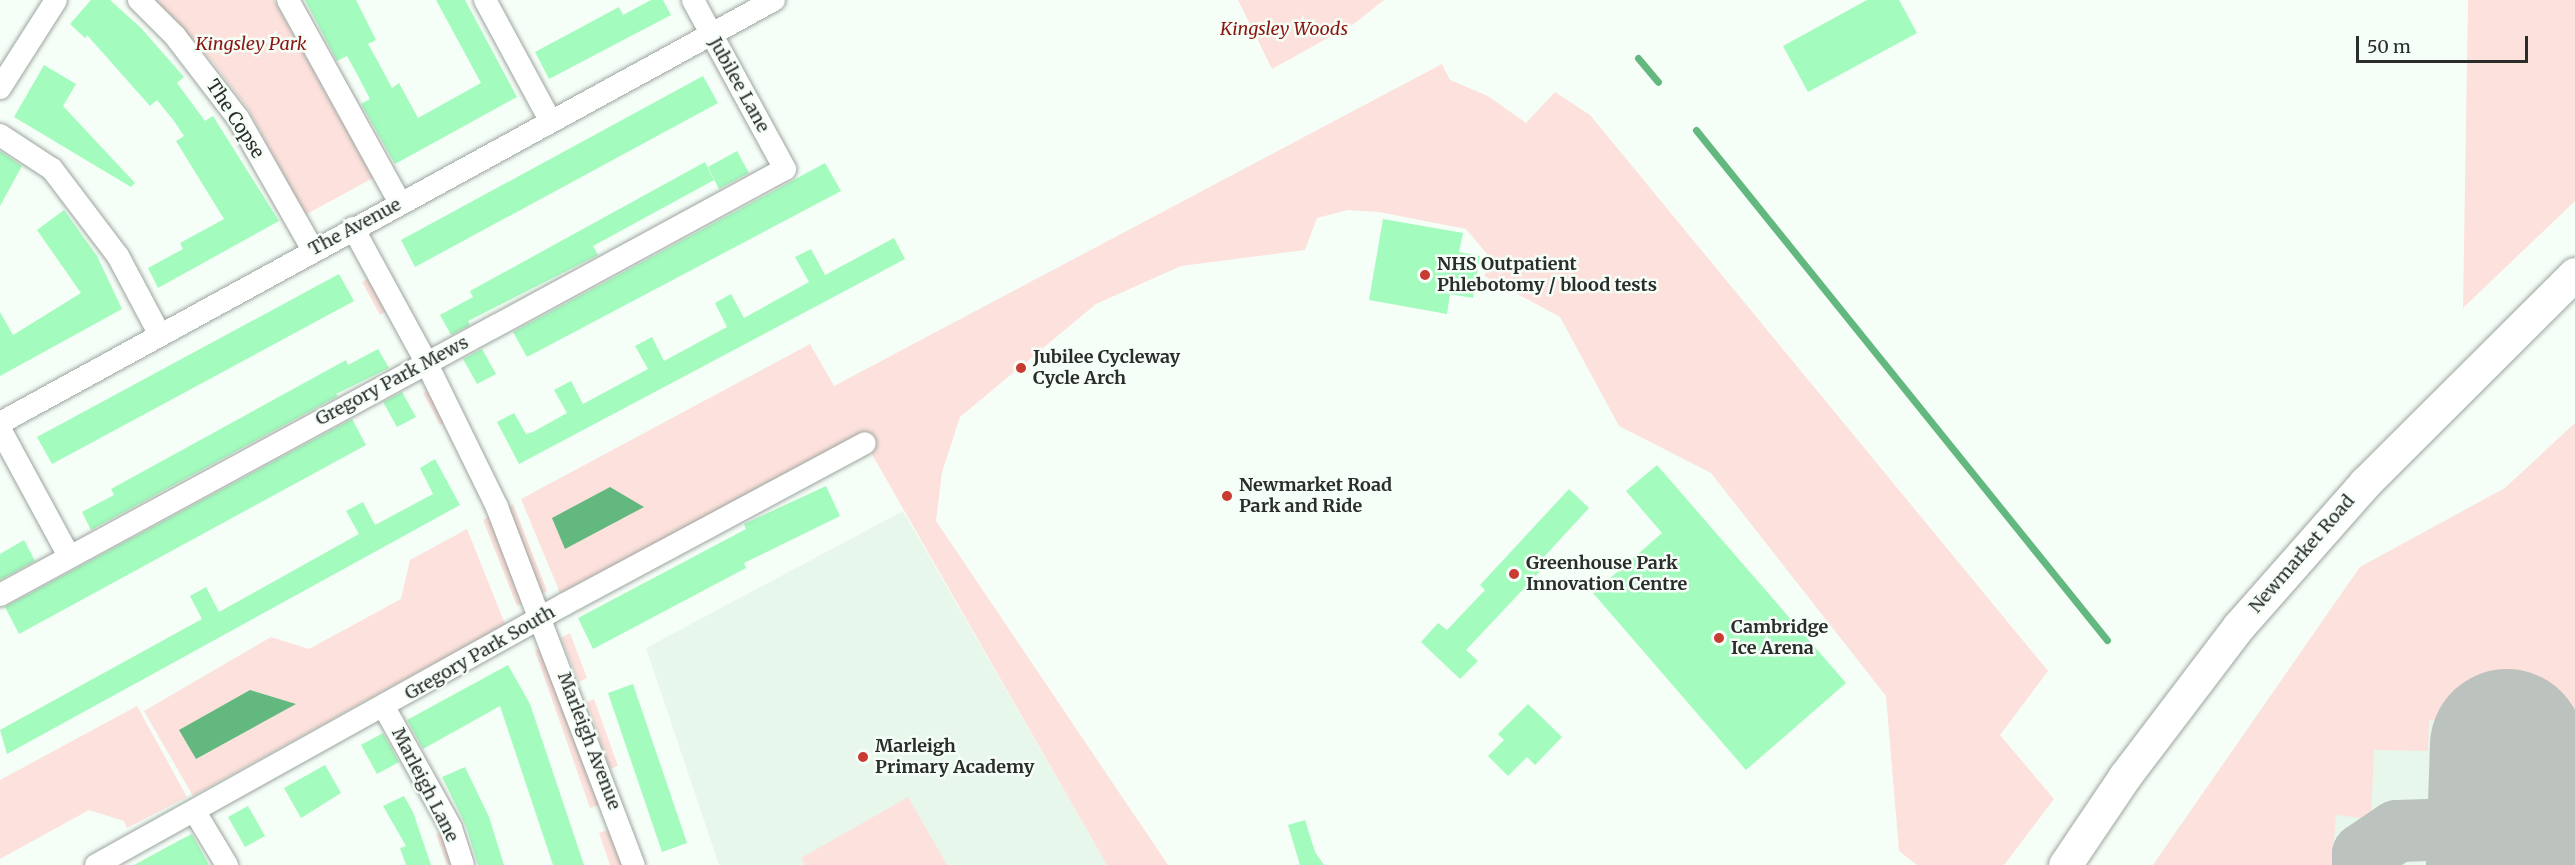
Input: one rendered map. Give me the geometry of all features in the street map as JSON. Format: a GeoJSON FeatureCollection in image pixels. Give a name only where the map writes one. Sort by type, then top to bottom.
{"type":"FeatureCollection","features":[{"type":"Feature","properties":{"kind":"main road","name":"Newmarket Road"},"geometry":{"type":"LineString","coordinates":[[2065,865],[2125,776],[2239,626],[2365,483],[2575,274]]}},
{"type":"Feature","properties":{"kind":"street"},"geometry":{"type":"LineString","coordinates":[[0,88],[56,0]]}},
{"type":"Feature","properties":{"kind":"street","name":"The Copse"},"geometry":{"type":"LineString","coordinates":[[139,0],[175,36],[238,118],[313,250]]}},
{"type":"Feature","properties":{"kind":"street"},"geometry":{"type":"LineString","coordinates":[[288,0],[400,203]]}},
{"type":"Feature","properties":{"kind":"street"},"geometry":{"type":"LineString","coordinates":[[485,0],[550,120]]}},
{"type":"Feature","properties":{"kind":"street","name":"Jubilee Lane"},"geometry":{"type":"LineString","coordinates":[[693,0],[785,170]]}},
{"type":"Feature","properties":{"kind":"street","name":"The Avenue"},"geometry":{"type":"LineString","coordinates":[[0,423],[352,228],[774,0]]}},
{"type":"Feature","properties":{"kind":"street"},"geometry":{"type":"LineString","coordinates":[[0,135],[52,169],[118,256],[160,335]]}},
{"type":"Feature","properties":{"kind":"street","name":"Gregory Park Mews"},"geometry":{"type":"LineString","coordinates":[[0,594],[785,170]]}},
{"type":"Feature","properties":{"kind":"street","name":"Marleigh Avenue"},"geometry":{"type":"LineString","coordinates":[[352,228],[426,362],[495,503],[541,617],[634,865]]}},
{"type":"Feature","properties":{"kind":"street"},"geometry":{"type":"LineString","coordinates":[[0,429],[69,556]]}},
{"type":"Feature","properties":{"kind":"street","name":"Gregory Park South"},"geometry":{"type":"LineString","coordinates":[[96,865],[384,707],[541,617],[866,443]]}},
{"type":"Feature","properties":{"kind":"street","name":"Marleigh Lane"},"geometry":{"type":"LineString","coordinates":[[384,707],[451,828],[463,865]]}},
{"type":"Feature","properties":{"kind":"street"},"geometry":{"type":"LineString","coordinates":[[195,812],[227,865]]}},
{"type":"Feature","properties":{"kind":"shaded area"},"geometry":{"type":"Polygon","coordinates":[[[2575,423],[2575,865],[2153,865],[2360,567],[2505,488],[2575,423]]]}},
{"type":"Feature","properties":{"kind":"shaded area"},"geometry":{"type":"Polygon","coordinates":[[[610,487],[644,507],[565,549],[552,518],[610,487]]]}},
{"type":"Feature","properties":{"kind":"shaded area","name":"Marleigh Primary Academy"},"geometry":{"type":"Polygon","coordinates":[[[903,511],[1107,865],[719,865],[646,648],[903,511]]]}},
{"type":"Feature","properties":{"kind":"shaded area"},"geometry":{"type":"Polygon","coordinates":[[[250,690],[296,704],[196,759],[179,730],[250,690]]]}},
{"type":"Feature","properties":{"kind":"green space","name":"Kingsley Park"},"geometry":{"type":"Polygon","coordinates":[[[154,0],[274,0],[373,178],[305,215],[249,110],[211,60],[154,0]]]}},
{"type":"Feature","properties":{"kind":"green space","name":"Kingsley Woods"},"geometry":{"type":"Polygon","coordinates":[[[1238,0],[1384,0],[1355,23],[1272,69],[1238,0]]]}},
{"type":"Feature","properties":{"kind":"green space"},"geometry":{"type":"Polygon","coordinates":[[[2468,0],[2575,0],[2575,201],[2463,308],[2468,0]]]}},
{"type":"Feature","properties":{"kind":"green space"},"geometry":{"type":"Polygon","coordinates":[[[1442,64],[1450,80],[1488,96],[1526,123],[1555,92],[1590,115],[2048,671],[2000,735],[2054,799],[2004,865],[1917,865],[1899,851],[1886,696],[1711,473],[1619,426],[1560,317],[1484,276],[1492,260],[1466,229],[1379,212],[1348,210],[1317,218],[1305,250],[1181,266],[1096,304],[960,417],[942,472],[936,521],[1168,865],[1107,865],[861,435],[560,593],[521,499],[810,344],[834,386],[1442,64]]]}},
{"type":"Feature","properties":{"kind":"green space"},"geometry":{"type":"Polygon","coordinates":[[[369,278],[387,311],[380,315],[362,282],[369,278]]]}},
{"type":"Feature","properties":{"kind":"green space"},"geometry":{"type":"Polygon","coordinates":[[[431,389],[447,421],[440,425],[423,393],[431,389]]]}},
{"type":"Feature","properties":{"kind":"green space"},"geometry":{"type":"Polygon","coordinates":[[[2575,423],[2575,725],[2429,720],[2428,751],[2374,750],[2371,819],[2336,815],[2332,865],[2153,865],[2360,567],[2505,488],[2575,423]]]}},
{"type":"Feature","properties":{"kind":"green space"},"geometry":{"type":"Polygon","coordinates":[[[513,504],[547,591],[541,594],[507,507],[513,504]]]}},
{"type":"Feature","properties":{"kind":"green space"},"geometry":{"type":"Polygon","coordinates":[[[497,512],[524,603],[517,606],[483,520],[497,512]]]}},
{"type":"Feature","properties":{"kind":"green space"},"geometry":{"type":"Polygon","coordinates":[[[467,529],[505,624],[193,796],[144,711],[271,637],[309,649],[401,599],[410,560],[467,529]]]}},
{"type":"Feature","properties":{"kind":"green space"},"geometry":{"type":"Polygon","coordinates":[[[570,633],[587,678],[579,682],[561,638],[570,633]]]}},
{"type":"Feature","properties":{"kind":"green space"},"geometry":{"type":"Polygon","coordinates":[[[544,646],[602,804],[590,808],[535,651],[544,646]]]}},
{"type":"Feature","properties":{"kind":"green space"},"geometry":{"type":"Polygon","coordinates":[[[594,699],[618,766],[610,769],[587,702],[594,699]]]}},
{"type":"Feature","properties":{"kind":"green space"},"geometry":{"type":"Polygon","coordinates":[[[137,706],[187,797],[127,828],[124,821],[89,810],[0,859],[0,780],[137,706]]]}},
{"type":"Feature","properties":{"kind":"green space"},"geometry":{"type":"Polygon","coordinates":[[[908,797],[947,865],[805,865],[801,858],[908,797]]]}},
{"type":"Feature","properties":{"kind":"green space"},"geometry":{"type":"Polygon","coordinates":[[[611,829],[623,865],[610,865],[599,833],[611,829]]]}},
{"type":"Feature","properties":{"kind":"green space"},"geometry":{"type":"Polygon","coordinates":[[[442,831],[453,865],[447,865],[436,834],[442,831]]]}},
{"type":"Feature","properties":{"kind":"building"},"geometry":{"type":"Polygon","coordinates":[[[91,0],[110,0],[141,28],[184,77],[177,83],[205,121],[213,116],[279,221],[158,288],[148,268],[183,249],[180,243],[224,219],[176,141],[184,136],[174,121],[157,100],[150,106],[87,35],[85,38],[70,24],[91,0]]]}},
{"type":"Feature","properties":{"kind":"building"},"geometry":{"type":"Polygon","coordinates":[[[305,0],[356,0],[376,40],[368,44],[392,88],[399,83],[418,118],[481,83],[436,0],[465,0],[517,97],[395,164],[361,104],[370,99],[358,76],[347,56],[337,61],[305,0]]]}},
{"type":"Feature","properties":{"kind":"building"},"geometry":{"type":"Polygon","coordinates":[[[651,0],[663,0],[671,15],[549,79],[535,52],[619,7],[623,15],[651,0]]]}},
{"type":"Feature","properties":{"kind":"building"},"geometry":{"type":"Polygon","coordinates":[[[1867,0],[1899,0],[1917,33],[1808,92],[1783,46],[1867,0]]]}},
{"type":"Feature","properties":{"kind":"building"},"geometry":{"type":"Polygon","coordinates":[[[44,65],[76,84],[63,106],[135,183],[131,187],[14,117],[44,65]]]}},
{"type":"Feature","properties":{"kind":"building"},"geometry":{"type":"Polygon","coordinates":[[[703,76],[718,103],[415,267],[401,240],[703,76]]]}},
{"type":"Feature","properties":{"kind":"building"},"geometry":{"type":"Polygon","coordinates":[[[0,151],[22,166],[0,206],[0,151]]]}},
{"type":"Feature","properties":{"kind":"building"},"geometry":{"type":"Polygon","coordinates":[[[737,151],[749,173],[719,189],[708,167],[737,151]]]}},
{"type":"Feature","properties":{"kind":"building"},"geometry":{"type":"Polygon","coordinates":[[[705,162],[714,180],[593,246],[598,255],[468,321],[470,325],[451,335],[440,315],[473,297],[470,291],[705,162]]]}},
{"type":"Feature","properties":{"kind":"building"},"geometry":{"type":"Polygon","coordinates":[[[825,163],[841,191],[527,357],[513,332],[825,163]]]}},
{"type":"Feature","properties":{"kind":"building"},"geometry":{"type":"Polygon","coordinates":[[[64,210],[97,256],[122,309],[0,376],[0,312],[13,335],[81,293],[37,230],[64,210]]]}},
{"type":"Feature","properties":{"kind":"building","name":"NHS Outpatient Phlebotomy / blood tests"},"geometry":{"type":"Polygon","coordinates":[[[1383,219],[1463,233],[1459,252],[1480,256],[1473,298],[1450,294],[1447,314],[1369,300],[1383,219]]]}},
{"type":"Feature","properties":{"kind":"building"},"geometry":{"type":"Polygon","coordinates":[[[894,238],[905,259],[519,464],[497,422],[514,413],[526,434],[533,432],[567,413],[554,390],[571,381],[583,404],[648,369],[635,346],[652,337],[664,361],[727,327],[715,303],[731,294],[744,318],[809,282],[795,257],[811,249],[825,275],[894,238]]]}},
{"type":"Feature","properties":{"kind":"building"},"geometry":{"type":"Polygon","coordinates":[[[339,274],[354,301],[52,464],[37,437],[339,274]]]}},
{"type":"Feature","properties":{"kind":"building"},"geometry":{"type":"Polygon","coordinates":[[[378,349],[389,368],[336,394],[338,396],[91,530],[82,512],[114,495],[111,489],[346,360],[348,365],[378,349]]]}},
{"type":"Feature","properties":{"kind":"building"},"geometry":{"type":"Polygon","coordinates":[[[482,349],[496,374],[477,384],[463,359],[482,349]]]}},
{"type":"Feature","properties":{"kind":"building"},"geometry":{"type":"Polygon","coordinates":[[[402,392],[416,417],[397,427],[383,402],[402,392]]]}},
{"type":"Feature","properties":{"kind":"building"},"geometry":{"type":"Polygon","coordinates":[[[352,419],[366,445],[19,634],[5,607],[352,419]]]}},
{"type":"Feature","properties":{"kind":"building"},"geometry":{"type":"Polygon","coordinates":[[[435,459],[460,505],[7,754],[0,730],[202,619],[190,596],[206,587],[219,612],[359,534],[346,511],[363,502],[375,525],[433,494],[420,468],[435,459]]]}},
{"type":"Feature","properties":{"kind":"building","name":"Cambridge Ice Arena"},"geometry":{"type":"Polygon","coordinates":[[[1657,465],[1846,683],[1746,770],[1593,593],[1662,533],[1626,491],[1657,465]]]}},
{"type":"Feature","properties":{"kind":"building"},"geometry":{"type":"Polygon","coordinates":[[[826,486],[840,516],[744,563],[746,568],[593,649],[578,618],[746,529],[744,524],[826,486]]]}},
{"type":"Feature","properties":{"kind":"building","name":"Greenhouse Park Innovation Centre"},"geometry":{"type":"Polygon","coordinates":[[[1569,489],[1589,508],[1543,558],[1548,563],[1466,650],[1478,661],[1460,679],[1421,642],[1438,623],[1447,630],[1485,590],[1480,585],[1569,489]]]}},
{"type":"Feature","properties":{"kind":"building"},"geometry":{"type":"Polygon","coordinates":[[[24,540],[35,561],[0,580],[0,554],[24,540]]]}},
{"type":"Feature","properties":{"kind":"building"},"geometry":{"type":"Polygon","coordinates":[[[508,665],[530,704],[584,865],[553,865],[500,706],[423,749],[407,720],[508,665]]]}},
{"type":"Feature","properties":{"kind":"building"},"geometry":{"type":"Polygon","coordinates":[[[633,684],[687,843],[662,852],[608,693],[633,684]]]}},
{"type":"Feature","properties":{"kind":"building"},"geometry":{"type":"Polygon","coordinates":[[[1528,704],[1562,737],[1535,765],[1527,757],[1508,776],[1488,756],[1504,740],[1498,734],[1528,704]]]}},
{"type":"Feature","properties":{"kind":"building"},"geometry":{"type":"Polygon","coordinates":[[[383,733],[399,762],[377,774],[361,745],[383,733]]]}},
{"type":"Feature","properties":{"kind":"building"},"geometry":{"type":"Polygon","coordinates":[[[325,765],[341,793],[301,818],[284,788],[325,765]]]}},
{"type":"Feature","properties":{"kind":"building"},"geometry":{"type":"Polygon","coordinates":[[[465,767],[489,817],[504,865],[478,865],[466,826],[442,777],[465,767]]]}},
{"type":"Feature","properties":{"kind":"building"},"geometry":{"type":"Polygon","coordinates":[[[404,796],[413,812],[431,865],[406,865],[400,848],[406,846],[383,806],[404,796]]]}},
{"type":"Feature","properties":{"kind":"building"},"geometry":{"type":"Polygon","coordinates":[[[248,806],[265,836],[245,847],[228,817],[248,806]]]}},
{"type":"Feature","properties":{"kind":"building"},"geometry":{"type":"Polygon","coordinates":[[[1305,820],[1315,852],[1324,865],[1300,865],[1288,825],[1305,820]]]}},
{"type":"Feature","properties":{"kind":"building"},"geometry":{"type":"Polygon","coordinates":[[[192,834],[209,865],[134,865],[180,840],[192,834]]]}},
{"type":"Feature","properties":{"kind":"waterway"},"geometry":{"type":"LineString","coordinates":[[1638,58],[1658,82]]}},
{"type":"Feature","properties":{"kind":"waterway"},"geometry":{"type":"LineString","coordinates":[[1696,130],[2107,640]]}},
{"type":"Feature","properties":{"kind":"taxiway"},"geometry":{"type":"LineString","coordinates":[[2363,865],[2363,854],[2397,831],[2459,829],[2511,865]]}},
{"type":"Feature","properties":{"kind":"runway"},"geometry":{"type":"LineString","coordinates":[[2503,865],[2507,746]]}},
{"type":"Feature","properties":{"kind":"place","name":"NHS Outpatient Phlebotomy / blood tests"},"geometry":{"type":"Point","coordinates":[1425,275]}},
{"type":"Feature","properties":{"kind":"place","name":"Jubilee Cycleway Cycle Arch"},"geometry":{"type":"Point","coordinates":[1021,368]}},
{"type":"Feature","properties":{"kind":"place","name":"Newmarket Road Park and Ride"},"geometry":{"type":"Point","coordinates":[1227,496]}},
{"type":"Feature","properties":{"kind":"place","name":"Greenhouse Park Innovation Centre"},"geometry":{"type":"Point","coordinates":[1514,574]}},
{"type":"Feature","properties":{"kind":"place","name":"Cambridge Ice Arena"},"geometry":{"type":"Point","coordinates":[1719,638]}},
{"type":"Feature","properties":{"kind":"place","name":"Marleigh Primary Academy"},"geometry":{"type":"Point","coordinates":[863,757]}}]}
